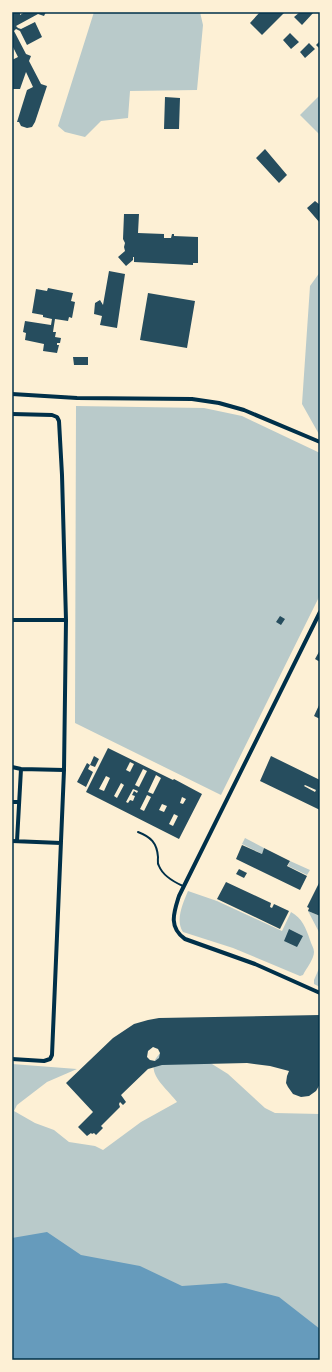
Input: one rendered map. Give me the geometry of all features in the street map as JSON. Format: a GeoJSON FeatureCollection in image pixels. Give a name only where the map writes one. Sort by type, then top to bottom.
{"type":"FeatureCollection","features":[{"type":"Feature","properties":{"kind":"street"},"geometry":{"type":"LineString","coordinates":[[12,394],[77,398],[192,399],[219,403],[244,410],[320,442]]}},
{"type":"Feature","properties":{"kind":"street"},"geometry":{"type":"LineString","coordinates":[[12,414],[52,415],[57,417],[59,420],[66,620],[62,843],[52,1055],[44,1061],[12,1059]]}},
{"type":"Feature","properties":{"kind":"street"},"geometry":{"type":"LineString","coordinates":[[320,612],[179,896],[174,921],[179,934],[186,939],[255,964],[320,993]]}},
{"type":"Feature","properties":{"kind":"street"},"geometry":{"type":"LineString","coordinates":[[12,620],[66,620]]}},
{"type":"Feature","properties":{"kind":"street"},"geometry":{"type":"LineString","coordinates":[[12,767],[21,769],[64,770]]}},
{"type":"Feature","properties":{"kind":"street"},"geometry":{"type":"LineString","coordinates":[[21,769],[14,841],[62,843]]}},
{"type":"Feature","properties":{"kind":"street"},"geometry":{"type":"LineString","coordinates":[[12,802],[18,802]]}},
{"type":"Feature","properties":{"kind":"lane"},"geometry":{"type":"LineString","coordinates":[[138,832],[145,834],[154,842],[157,848],[157,862],[160,869],[174,882],[184,886]]}},
{"type":"Feature","properties":{"kind":"shaded area"},"geometry":{"type":"Polygon","coordinates":[[[94,12],[200,12],[203,25],[197,90],[130,91],[128,118],[101,121],[85,137],[65,132],[58,126],[94,12]]]}},
{"type":"Feature","properties":{"kind":"shaded area"},"geometry":{"type":"Polygon","coordinates":[[[320,95],[320,135],[300,115],[320,95]]]}},
{"type":"Feature","properties":{"kind":"shaded area"},"geometry":{"type":"Polygon","coordinates":[[[320,272],[320,436],[302,404],[310,286],[320,272]]]}},
{"type":"Feature","properties":{"kind":"shaded area"},"geometry":{"type":"Polygon","coordinates":[[[76,406],[204,408],[242,416],[320,453],[320,595],[221,795],[75,723],[76,406]]]}},
{"type":"Feature","properties":{"kind":"shaded area"},"geometry":{"type":"Polygon","coordinates":[[[245,838],[264,848],[262,854],[242,844],[245,838]]]}},
{"type":"Feature","properties":{"kind":"shaded area"},"geometry":{"type":"Polygon","coordinates":[[[290,861],[310,870],[307,875],[288,866],[290,861]]]}},
{"type":"Feature","properties":{"kind":"shaded area"},"geometry":{"type":"Polygon","coordinates":[[[188,891],[217,901],[282,931],[291,912],[295,914],[305,927],[314,950],[313,958],[303,975],[300,976],[233,948],[183,932],[180,917],[182,906],[188,891]]]}},
{"type":"Feature","properties":{"kind":"shaded area"},"geometry":{"type":"Polygon","coordinates":[[[308,911],[320,916],[320,934],[308,911]]]}},
{"type":"Feature","properties":{"kind":"shaded area"},"geometry":{"type":"Polygon","coordinates":[[[320,966],[320,987],[314,984],[314,980],[320,966]]]}},
{"type":"Feature","properties":{"kind":"shaded area"},"geometry":{"type":"Polygon","coordinates":[[[164,1050],[204,1059],[228,1074],[265,1108],[275,1113],[320,1114],[320,1360],[12,1360],[12,1064],[77,1069],[47,1082],[17,1105],[14,1111],[35,1123],[54,1130],[69,1142],[95,1146],[103,1150],[141,1122],[177,1102],[161,1084],[154,1071],[154,1064],[157,1057],[164,1050]]]}},
{"type":"Feature","properties":{"kind":"water"},"geometry":{"type":"Polygon","coordinates":[[[47,1232],[81,1255],[140,1266],[182,1286],[226,1283],[279,1297],[320,1329],[320,1360],[12,1360],[12,1238],[47,1232]]]}},
{"type":"Feature","properties":{"kind":"building"},"geometry":{"type":"Polygon","coordinates":[[[12,12],[20,12],[20,15],[25,12],[46,12],[44,16],[38,14],[16,26],[21,29],[35,22],[42,37],[27,45],[20,31],[16,29],[14,31],[26,54],[31,56],[29,61],[41,84],[47,86],[35,122],[32,127],[27,128],[21,126],[19,122],[17,122],[27,90],[33,87],[26,72],[20,89],[12,89],[12,60],[18,57],[12,45],[12,12]]]}},
{"type":"Feature","properties":{"kind":"building"},"geometry":{"type":"Polygon","coordinates":[[[260,12],[285,12],[262,35],[250,23],[260,12]]]}},
{"type":"Feature","properties":{"kind":"building"},"geometry":{"type":"Polygon","coordinates":[[[300,12],[314,12],[302,25],[294,17],[300,12]]]}},
{"type":"Feature","properties":{"kind":"building"},"geometry":{"type":"Polygon","coordinates":[[[290,33],[299,42],[291,49],[283,40],[290,33]]]}},
{"type":"Feature","properties":{"kind":"building"},"geometry":{"type":"Polygon","coordinates":[[[320,41],[320,49],[316,45],[320,41]]]}},
{"type":"Feature","properties":{"kind":"building"},"geometry":{"type":"Polygon","coordinates":[[[309,43],[315,49],[305,58],[300,52],[309,43]]]}},
{"type":"Feature","properties":{"kind":"building"},"geometry":{"type":"Polygon","coordinates":[[[165,97],[180,98],[179,129],[164,129],[165,97]]]}},
{"type":"Feature","properties":{"kind":"building"},"geometry":{"type":"Polygon","coordinates":[[[265,149],[287,175],[279,183],[256,158],[265,149]]]}},
{"type":"Feature","properties":{"kind":"building"},"geometry":{"type":"Polygon","coordinates":[[[315,201],[320,205],[320,223],[307,208],[315,201]]]}},
{"type":"Feature","properties":{"kind":"building"},"geometry":{"type":"Polygon","coordinates":[[[124,214],[139,214],[138,233],[164,234],[164,238],[171,238],[172,234],[174,234],[174,236],[198,237],[198,263],[193,263],[193,265],[134,262],[133,257],[133,260],[126,266],[118,257],[125,251],[125,243],[123,239],[124,214]]]}},
{"type":"Feature","properties":{"kind":"building"},"geometry":{"type":"Polygon","coordinates":[[[109,271],[125,274],[117,328],[100,325],[102,316],[94,314],[95,303],[100,300],[103,305],[109,271]]]}},
{"type":"Feature","properties":{"kind":"building"},"geometry":{"type":"Polygon","coordinates":[[[48,288],[73,293],[71,301],[75,302],[72,318],[69,317],[68,321],[55,319],[53,332],[56,332],[55,337],[61,338],[60,343],[57,343],[57,345],[59,345],[57,353],[43,351],[44,344],[25,340],[26,333],[23,332],[25,321],[51,325],[52,319],[43,317],[43,315],[32,313],[36,289],[47,291],[48,288]]]}},
{"type":"Feature","properties":{"kind":"building"},"geometry":{"type":"Polygon","coordinates":[[[148,293],[195,301],[187,348],[140,340],[148,293]]]}},
{"type":"Feature","properties":{"kind":"building"},"geometry":{"type":"Polygon","coordinates":[[[73,357],[88,357],[88,365],[74,365],[73,357]]]}},
{"type":"Feature","properties":{"kind":"building"},"geometry":{"type":"Polygon","coordinates":[[[280,616],[285,619],[281,625],[276,622],[280,616]]]}},
{"type":"Feature","properties":{"kind":"building"},"geometry":{"type":"Polygon","coordinates":[[[320,650],[320,662],[315,659],[320,650]]]}},
{"type":"Feature","properties":{"kind":"building"},"geometry":{"type":"Polygon","coordinates":[[[320,703],[320,719],[314,716],[320,703]]]}},
{"type":"Feature","properties":{"kind":"building"},"geometry":{"type":"Polygon","coordinates":[[[108,748],[202,794],[179,839],[86,792],[108,748]],[[130,762],[126,770],[130,772],[134,764],[130,762]],[[143,769],[135,785],[139,787],[147,771],[143,769]],[[156,775],[148,792],[153,794],[161,778],[156,775]],[[106,776],[99,789],[104,791],[110,778],[106,776]],[[121,783],[114,796],[117,798],[124,785],[121,783]],[[133,789],[126,802],[128,803],[130,800],[133,801],[135,796],[132,795],[134,791],[137,793],[138,791],[133,789]],[[147,795],[140,809],[144,811],[151,797],[147,795]],[[182,797],[180,803],[183,804],[186,799],[182,797]],[[162,804],[159,810],[164,812],[167,806],[162,804]],[[174,814],[169,824],[173,826],[178,816],[174,814]]]}},
{"type":"Feature","properties":{"kind":"building"},"geometry":{"type":"Polygon","coordinates":[[[94,756],[99,759],[95,767],[90,765],[94,756]]]}},
{"type":"Feature","properties":{"kind":"building"},"geometry":{"type":"Polygon","coordinates":[[[271,756],[320,780],[320,810],[260,781],[271,756]],[[305,785],[304,786],[315,792],[316,790],[305,785]]]}},
{"type":"Feature","properties":{"kind":"building"},"geometry":{"type":"Polygon","coordinates":[[[87,763],[90,765],[88,769],[93,772],[86,787],[77,782],[87,763]]]}},
{"type":"Feature","properties":{"kind":"building"},"geometry":{"type":"Polygon","coordinates":[[[242,845],[262,854],[264,848],[290,861],[287,866],[307,876],[300,890],[236,859],[242,845]]]}},
{"type":"Feature","properties":{"kind":"building"},"geometry":{"type":"Polygon","coordinates":[[[239,869],[247,873],[244,878],[236,874],[239,869]]]}},
{"type":"Feature","properties":{"kind":"building"},"geometry":{"type":"Polygon","coordinates":[[[320,881],[320,916],[308,911],[309,908],[307,907],[320,881]]]}},
{"type":"Feature","properties":{"kind":"building"},"geometry":{"type":"Polygon","coordinates":[[[226,882],[271,903],[270,907],[272,908],[274,904],[289,911],[280,929],[217,899],[226,882]]]}},
{"type":"Feature","properties":{"kind":"building"},"geometry":{"type":"Polygon","coordinates":[[[289,929],[303,936],[297,947],[284,941],[289,929]]]}},
{"type":"Feature","properties":{"kind":"building"},"geometry":{"type":"Polygon","coordinates":[[[320,1015],[320,1084],[316,1091],[309,1096],[301,1097],[293,1094],[286,1083],[289,1071],[270,1066],[247,1063],[162,1065],[148,1069],[121,1095],[126,1102],[123,1105],[120,1102],[120,1107],[101,1126],[103,1128],[96,1135],[91,1133],[87,1136],[78,1127],[93,1112],[66,1083],[113,1038],[134,1024],[159,1018],[320,1015]],[[153,1047],[148,1051],[147,1057],[150,1060],[155,1061],[159,1058],[160,1053],[158,1049],[153,1047]]]}}]}
